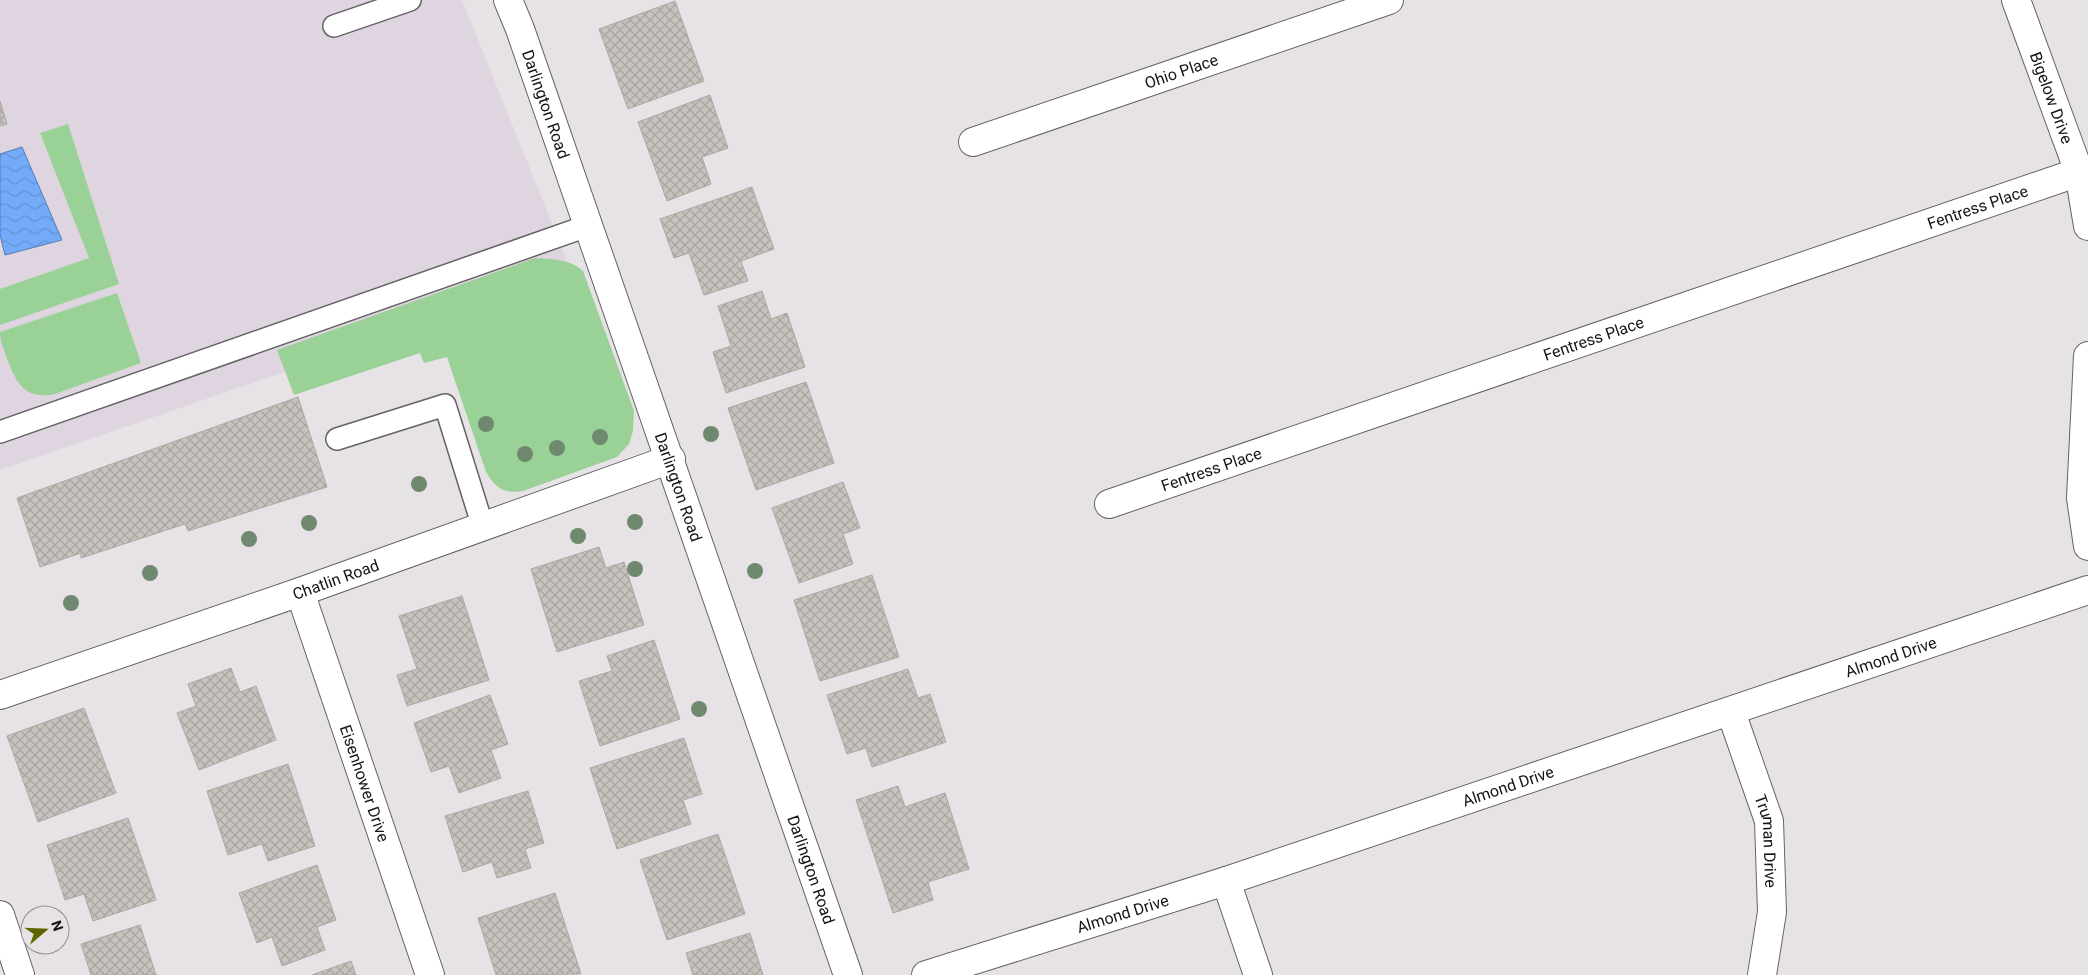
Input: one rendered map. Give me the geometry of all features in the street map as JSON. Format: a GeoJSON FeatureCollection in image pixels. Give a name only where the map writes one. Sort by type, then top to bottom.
{"type":"FeatureCollection","features":[{"type":"Feature","properties":{"kind":"street","name":"Darlington Road"},"geometry":{"type":"LineString","coordinates":[[508,0],[590,225],[848,975]]}},
{"type":"Feature","properties":{"kind":"street","name":"Ohio Place"},"geometry":{"type":"LineString","coordinates":[[973,142],[1389,0]]}},
{"type":"Feature","properties":{"kind":"street","name":"Bigelow Drive"},"geometry":{"type":"LineString","coordinates":[[2016,0],[2079,172],[2088,226]]}},
{"type":"Feature","properties":{"kind":"street","name":"Fentress Place"},"geometry":{"type":"LineString","coordinates":[[1109,504],[2079,172]]}},
{"type":"Feature","properties":{"kind":"street"},"geometry":{"type":"LineString","coordinates":[[2088,356],[2081,498],[2088,546]]}},
{"type":"Feature","properties":{"kind":"street","name":"Chatlin Road"},"geometry":{"type":"LineString","coordinates":[[0,695],[300,592],[670,459]]}},
{"type":"Feature","properties":{"kind":"street","name":"Almond Drive"},"geometry":{"type":"LineString","coordinates":[[926,975],[1226,881],[2088,590]]}},
{"type":"Feature","properties":{"kind":"street","name":"Eisenhower Drive"},"geometry":{"type":"LineString","coordinates":[[300,592],[430,975]]}},
{"type":"Feature","properties":{"kind":"street","name":"Truman Drive"},"geometry":{"type":"LineString","coordinates":[[1731,712],[1769,822],[1772,912],[1762,975]]}},
{"type":"Feature","properties":{"kind":"street"},"geometry":{"type":"LineString","coordinates":[[1226,881],[1258,975]]}},
{"type":"Feature","properties":{"kind":"street"},"geometry":{"type":"LineString","coordinates":[[0,915],[20,975]]}},
{"type":"Feature","properties":{"kind":"lane"},"geometry":{"type":"LineString","coordinates":[[334,26],[410,0]]}},
{"type":"Feature","properties":{"kind":"lane"},"geometry":{"type":"LineString","coordinates":[[0,432],[590,225]]}},
{"type":"Feature","properties":{"kind":"lane"},"geometry":{"type":"LineString","coordinates":[[337,438],[445,405],[483,527]]}},
{"type":"Feature","properties":{"kind":"shaded area"},"geometry":{"type":"Polygon","coordinates":[[[0,0],[462,0],[572,273],[0,470],[0,0]]]}},
{"type":"Feature","properties":{"kind":"green space"},"geometry":{"type":"Polygon","coordinates":[[[68,124],[119,284],[0,325],[0,289],[89,258],[40,133],[68,124]]]}},
{"type":"Feature","properties":{"kind":"green space"},"geometry":{"type":"Polygon","coordinates":[[[535,258],[567,262],[583,271],[634,411],[633,431],[629,444],[617,457],[523,491],[510,492],[501,489],[486,472],[447,357],[424,363],[420,353],[294,395],[277,350],[535,258]]]}},
{"type":"Feature","properties":{"kind":"green space"},"geometry":{"type":"Polygon","coordinates":[[[117,293],[141,363],[55,394],[36,395],[29,392],[19,383],[2,346],[0,332],[117,293]]]}},
{"type":"Feature","properties":{"kind":"water"},"geometry":{"type":"Polygon","coordinates":[[[22,147],[62,240],[5,255],[0,235],[0,154],[22,147]]]}},
{"type":"Feature","properties":{"kind":"building"},"geometry":{"type":"Polygon","coordinates":[[[675,1],[704,81],[628,109],[599,29],[675,1]]]}},
{"type":"Feature","properties":{"kind":"building"},"geometry":{"type":"Polygon","coordinates":[[[710,95],[728,148],[702,157],[711,184],[667,201],[638,122],[710,95]]]}},
{"type":"Feature","properties":{"kind":"building"},"geometry":{"type":"Polygon","coordinates":[[[0,101],[7,124],[0,126],[0,101]]]}},
{"type":"Feature","properties":{"kind":"building"},"geometry":{"type":"Polygon","coordinates":[[[752,187],[774,249],[741,261],[748,281],[704,295],[689,253],[674,258],[660,219],[752,187]]]}},
{"type":"Feature","properties":{"kind":"building"},"geometry":{"type":"Polygon","coordinates":[[[762,291],[771,319],[787,313],[805,367],[726,393],[713,352],[731,346],[718,306],[762,291]]]}},
{"type":"Feature","properties":{"kind":"building"},"geometry":{"type":"Polygon","coordinates":[[[806,382],[834,463],[756,490],[728,408],[806,382]]]}},
{"type":"Feature","properties":{"kind":"building"},"geometry":{"type":"Polygon","coordinates":[[[298,397],[327,487],[188,531],[185,524],[81,558],[81,553],[40,567],[17,498],[298,397]]]}},
{"type":"Feature","properties":{"kind":"building"},"geometry":{"type":"Polygon","coordinates":[[[843,482],[860,528],[843,534],[853,564],[799,583],[772,508],[843,482]]]}},
{"type":"Feature","properties":{"kind":"building"},"geometry":{"type":"Polygon","coordinates":[[[599,547],[606,568],[624,562],[644,625],[557,652],[531,569],[599,547]]]}},
{"type":"Feature","properties":{"kind":"building"},"geometry":{"type":"Polygon","coordinates":[[[872,575],[899,657],[820,681],[794,600],[872,575]]]}},
{"type":"Feature","properties":{"kind":"building"},"geometry":{"type":"Polygon","coordinates":[[[462,596],[489,680],[407,706],[397,675],[417,669],[399,616],[462,596]]]}},
{"type":"Feature","properties":{"kind":"building"},"geometry":{"type":"Polygon","coordinates":[[[654,640],[680,719],[600,746],[579,681],[612,671],[607,656],[654,640]]]}},
{"type":"Feature","properties":{"kind":"building"},"geometry":{"type":"Polygon","coordinates":[[[231,668],[240,692],[256,686],[276,740],[199,770],[177,713],[196,706],[188,684],[231,668]]]}},
{"type":"Feature","properties":{"kind":"building"},"geometry":{"type":"Polygon","coordinates":[[[908,669],[918,698],[930,694],[946,742],[872,767],[866,748],[847,754],[827,695],[908,669]]]}},
{"type":"Feature","properties":{"kind":"building"},"geometry":{"type":"Polygon","coordinates":[[[490,695],[508,744],[491,750],[501,778],[459,793],[449,766],[431,772],[414,723],[490,695]]]}},
{"type":"Feature","properties":{"kind":"building"},"geometry":{"type":"Polygon","coordinates":[[[84,708],[116,793],[38,822],[7,736],[84,708]]]}},
{"type":"Feature","properties":{"kind":"building"},"geometry":{"type":"Polygon","coordinates":[[[684,738],[702,794],[683,800],[691,824],[617,849],[590,768],[684,738]]]}},
{"type":"Feature","properties":{"kind":"building"},"geometry":{"type":"Polygon","coordinates":[[[288,764],[315,846],[268,861],[262,844],[228,855],[207,791],[288,764]]]}},
{"type":"Feature","properties":{"kind":"building"},"geometry":{"type":"Polygon","coordinates":[[[898,786],[905,807],[945,793],[969,869],[928,882],[933,900],[893,913],[856,800],[898,786]]]}},
{"type":"Feature","properties":{"kind":"building"},"geometry":{"type":"Polygon","coordinates":[[[528,791],[544,843],[525,849],[531,868],[497,878],[492,862],[463,872],[445,816],[528,791]]]}},
{"type":"Feature","properties":{"kind":"building"},"geometry":{"type":"Polygon","coordinates":[[[128,818],[156,900],[93,921],[84,894],[65,900],[47,845],[128,818]]]}},
{"type":"Feature","properties":{"kind":"building"},"geometry":{"type":"Polygon","coordinates":[[[718,834],[745,914],[667,940],[640,860],[718,834]]]}},
{"type":"Feature","properties":{"kind":"building"},"geometry":{"type":"Polygon","coordinates":[[[317,865],[336,920],[317,927],[325,950],[282,966],[272,937],[257,943],[239,893],[317,865]]]}},
{"type":"Feature","properties":{"kind":"building"},"geometry":{"type":"Polygon","coordinates":[[[555,893],[581,974],[496,975],[478,918],[555,893]]]}},
{"type":"Feature","properties":{"kind":"building"},"geometry":{"type":"Polygon","coordinates":[[[140,925],[156,975],[91,975],[81,944],[140,925]]]}},
{"type":"Feature","properties":{"kind":"building"},"geometry":{"type":"Polygon","coordinates":[[[750,933],[763,975],[693,975],[686,953],[750,933]]]}},
{"type":"Feature","properties":{"kind":"building"},"geometry":{"type":"Polygon","coordinates":[[[351,961],[356,975],[312,975],[351,961]]]}}]}
